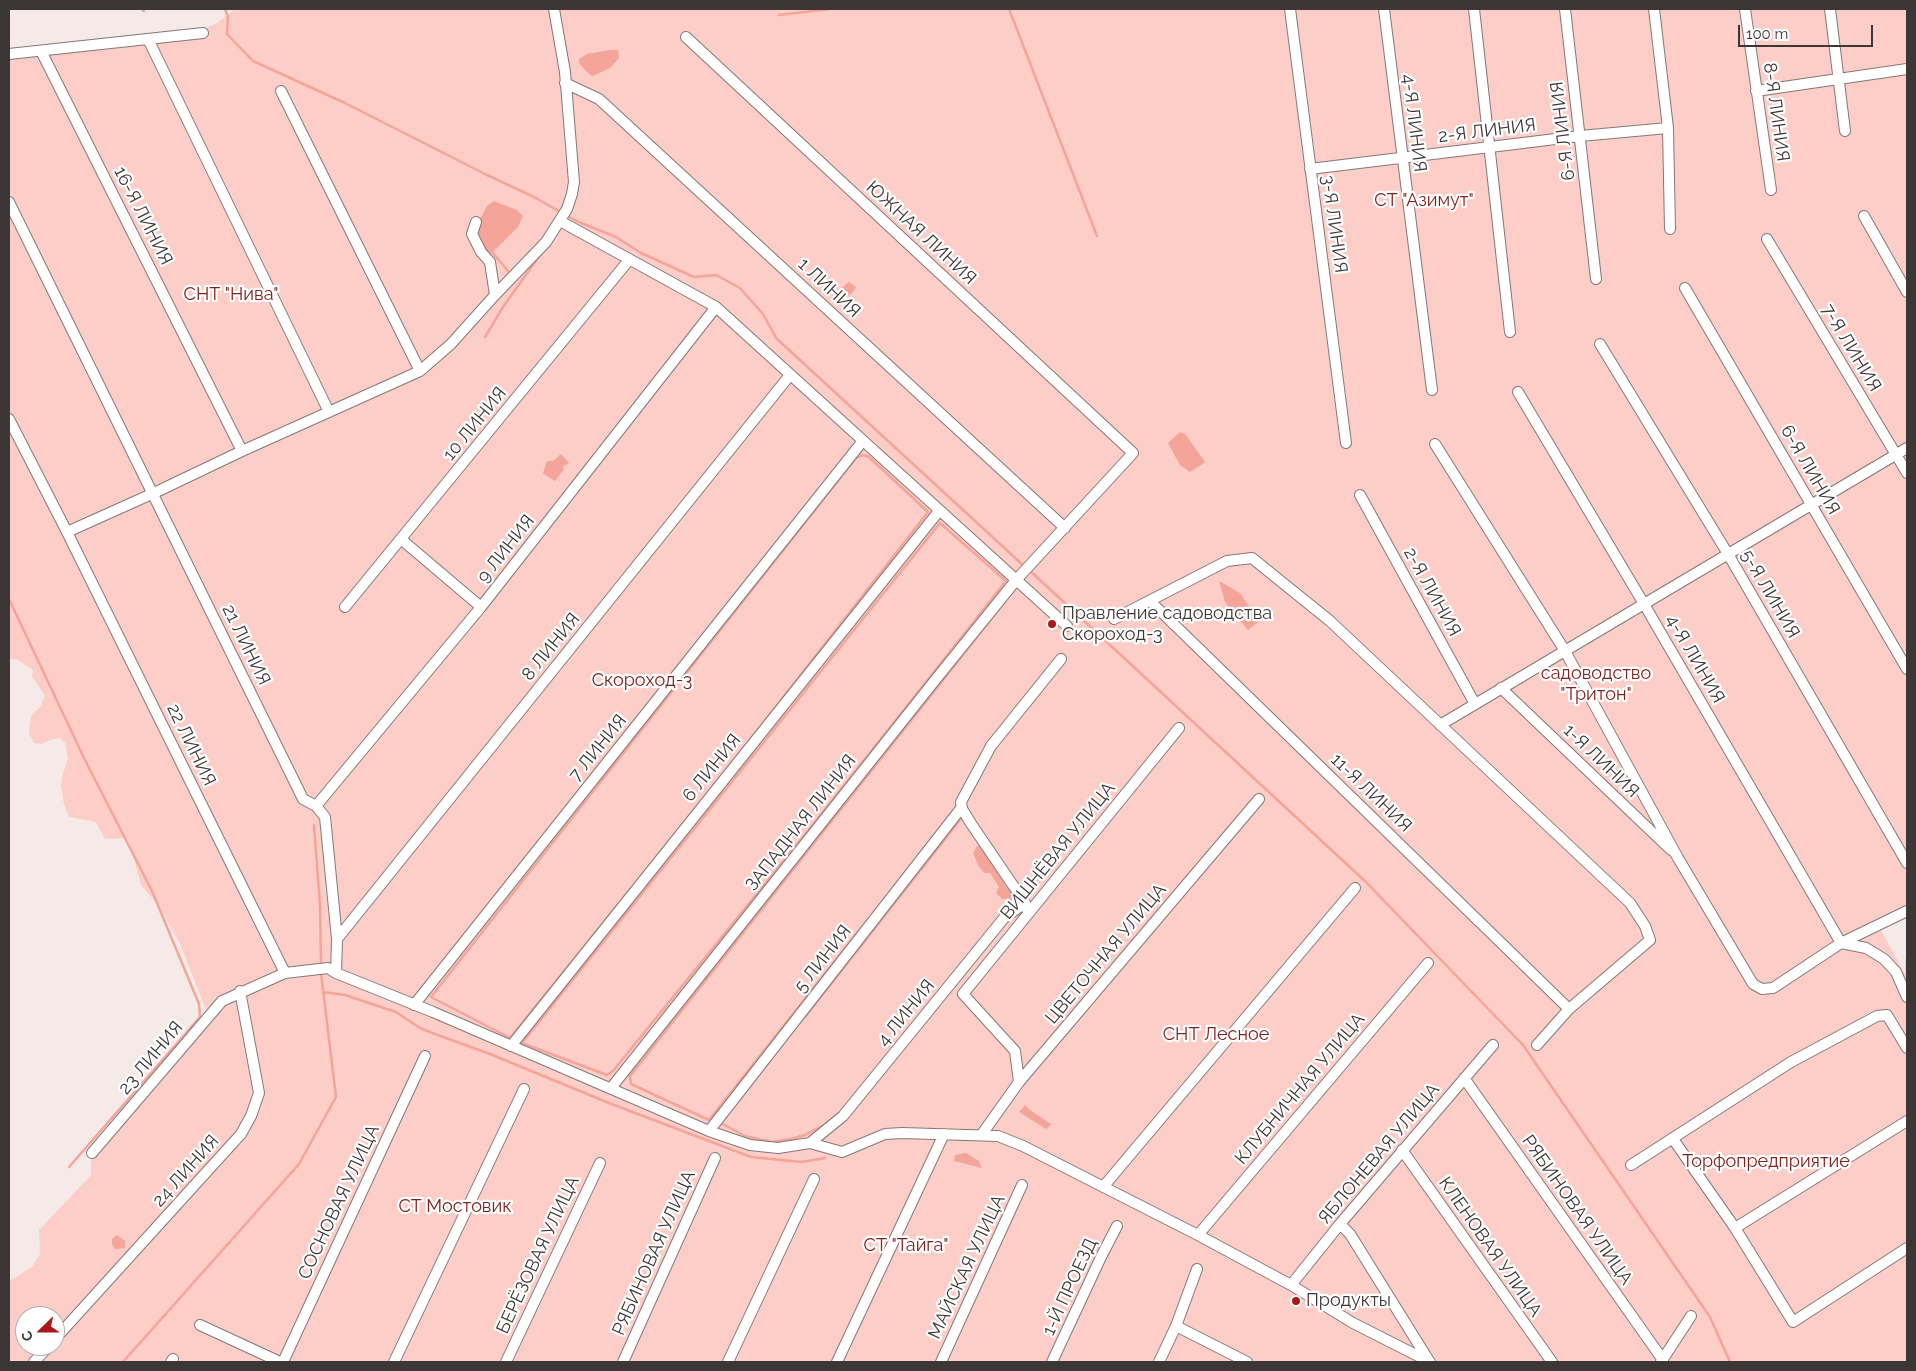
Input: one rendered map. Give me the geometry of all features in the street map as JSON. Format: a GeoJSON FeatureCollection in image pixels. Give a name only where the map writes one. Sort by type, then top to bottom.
{"type":"FeatureCollection","features":[{"type":"Feature","properties":{"kind":"street"},"geometry":{"type":"LineString","coordinates":[[67,532],[420,371],[451,344],[546,242],[563,219],[572,194],[574,182],[565,72],[554,9]]}},
{"type":"Feature","properties":{"kind":"street","name":"3-Я ЛИНИЯ"},"geometry":{"type":"LineString","coordinates":[[1290,9],[1346,443]]}},
{"type":"Feature","properties":{"kind":"street","name":"4-Я ЛИНИЯ"},"geometry":{"type":"LineString","coordinates":[[1384,9],[1432,390]]}},
{"type":"Feature","properties":{"kind":"street"},"geometry":{"type":"LineString","coordinates":[[1474,9],[1510,332]]}},
{"type":"Feature","properties":{"kind":"street","name":"6-Я ЛИНИЯ"},"geometry":{"type":"LineString","coordinates":[[1565,9],[1596,279]]}},
{"type":"Feature","properties":{"kind":"street"},"geometry":{"type":"LineString","coordinates":[[1654,9],[1668,128],[1670,229]]}},
{"type":"Feature","properties":{"kind":"street","name":"8-Я ЛИНИЯ"},"geometry":{"type":"LineString","coordinates":[[1745,9],[1771,190]]}},
{"type":"Feature","properties":{"kind":"street"},"geometry":{"type":"LineString","coordinates":[[1830,9],[1840,78],[1845,131]]}},
{"type":"Feature","properties":{"kind":"street"},"geometry":{"type":"LineString","coordinates":[[9,54],[203,33]]}},
{"type":"Feature","properties":{"kind":"street","name":"ЮЖНАЯ ЛИНИЯ"},"geometry":{"type":"LineString","coordinates":[[686,37],[1134,453]]}},
{"type":"Feature","properties":{"kind":"street"},"geometry":{"type":"LineString","coordinates":[[148,39],[330,412]]}},
{"type":"Feature","properties":{"kind":"street","name":"16-Я ЛИНИЯ"},"geometry":{"type":"LineString","coordinates":[[41,51],[242,451]]}},
{"type":"Feature","properties":{"kind":"street"},"geometry":{"type":"LineString","coordinates":[[1756,91],[1907,69]]}},
{"type":"Feature","properties":{"kind":"street","name":"1 ЛИНИЯ"},"geometry":{"type":"LineString","coordinates":[[565,83],[599,99],[1065,528]]}},
{"type":"Feature","properties":{"kind":"street"},"geometry":{"type":"LineString","coordinates":[[281,91],[420,371]]}},
{"type":"Feature","properties":{"kind":"street","name":"2-Я ЛИНИЯ"},"geometry":{"type":"LineString","coordinates":[[1310,169],[1580,136],[1668,128]]}},
{"type":"Feature","properties":{"kind":"street","name":"21 ЛИНИЯ"},"geometry":{"type":"LineString","coordinates":[[9,202],[154,493],[303,799],[316,806]]}},
{"type":"Feature","properties":{"kind":"street"},"geometry":{"type":"LineString","coordinates":[[1864,216],[1907,292]]}},
{"type":"Feature","properties":{"kind":"street"},"geometry":{"type":"LineString","coordinates":[[563,219],[629,260],[716,306],[939,511],[1024,572],[1067,626]]}},
{"type":"Feature","properties":{"kind":"street"},"geometry":{"type":"LineString","coordinates":[[476,222],[472,234],[481,252],[490,262],[495,295]]}},
{"type":"Feature","properties":{"kind":"street","name":"7-Я ЛИНИЯ"},"geometry":{"type":"LineString","coordinates":[[1767,239],[1907,473]]}},
{"type":"Feature","properties":{"kind":"street","name":"10 ЛИНИЯ"},"geometry":{"type":"LineString","coordinates":[[346,607],[629,260]]}},
{"type":"Feature","properties":{"kind":"street","name":"6-Я ЛИНИЯ"},"geometry":{"type":"LineString","coordinates":[[1685,288],[1907,669]]}},
{"type":"Feature","properties":{"kind":"street","name":"9 ЛИНИЯ"},"geometry":{"type":"LineString","coordinates":[[316,806],[481,607],[716,306]]}},
{"type":"Feature","properties":{"kind":"street","name":"5-Я ЛИНИЯ"},"geometry":{"type":"LineString","coordinates":[[1600,344],[1728,554],[1907,863]]}},
{"type":"Feature","properties":{"kind":"street","name":"8 ЛИНИЯ"},"geometry":{"type":"LineString","coordinates":[[337,939],[790,375]]}},
{"type":"Feature","properties":{"kind":"street","name":"4-Я ЛИНИЯ"},"geometry":{"type":"LineString","coordinates":[[1518,392],[1841,943]]}},
{"type":"Feature","properties":{"kind":"street","name":"22 ЛИНИЯ"},"geometry":{"type":"LineString","coordinates":[[9,419],[67,532],[285,973]]}},
{"type":"Feature","properties":{"kind":"street","name":"7 ЛИНИЯ"},"geometry":{"type":"LineString","coordinates":[[414,1005],[862,442]]}},
{"type":"Feature","properties":{"kind":"street"},"geometry":{"type":"LineString","coordinates":[[1435,444],[1565,650],[1678,858],[1757,987],[1762,989],[1773,988],[1841,943],[1907,910]]}},
{"type":"Feature","properties":{"kind":"street"},"geometry":{"type":"LineString","coordinates":[[1440,724],[1907,448]]}},
{"type":"Feature","properties":{"kind":"street","name":"ЗАПАДНАЯ ЛИНИЯ"},"geometry":{"type":"LineString","coordinates":[[611,1088],[936,679],[1024,572],[1134,453]]}},
{"type":"Feature","properties":{"kind":"street","name":"2-Я ЛИНИЯ"},"geometry":{"type":"LineString","coordinates":[[1360,495],[1475,704]]}},
{"type":"Feature","properties":{"kind":"street","name":"6 ЛИНИЯ"},"geometry":{"type":"LineString","coordinates":[[511,1046],[939,511]]}},
{"type":"Feature","properties":{"kind":"street"},"geometry":{"type":"LineString","coordinates":[[402,540],[481,607]]}},
{"type":"Feature","properties":{"kind":"street"},"geometry":{"type":"LineString","coordinates":[[1114,619],[1227,561],[1252,558],[1330,621],[1630,903],[1645,926],[1650,940],[1569,1009],[1537,1045]]}},
{"type":"Feature","properties":{"kind":"street","name":"11-Я ЛИНИЯ"},"geometry":{"type":"LineString","coordinates":[[1150,601],[1569,1009]]}},
{"type":"Feature","properties":{"kind":"street","name":"5 ЛИНИЯ"},"geometry":{"type":"LineString","coordinates":[[709,1131],[962,807],[961,802],[991,746],[1061,659]]}},
{"type":"Feature","properties":{"kind":"street","name":"1-Я ЛИНИЯ"},"geometry":{"type":"LineString","coordinates":[[1501,688],[1678,858]]}},
{"type":"Feature","properties":{"kind":"street","name":"ВИШНЁВАЯ УЛИЦА"},"geometry":{"type":"LineString","coordinates":[[1019,1082],[1015,1051],[963,994],[1179,728]]}},
{"type":"Feature","properties":{"kind":"street","name":"ЦВЕТОЧНАЯ УЛИЦА"},"geometry":{"type":"LineString","coordinates":[[982,1134],[1019,1082],[1259,799]]}},
{"type":"Feature","properties":{"kind":"street"},"geometry":{"type":"LineString","coordinates":[[316,806],[325,816],[337,939],[336,973]]}},
{"type":"Feature","properties":{"kind":"street"},"geometry":{"type":"LineString","coordinates":[[962,807],[1025,903],[1028,914]]}},
{"type":"Feature","properties":{"kind":"street"},"geometry":{"type":"LineString","coordinates":[[1103,1187],[1355,888]]}},
{"type":"Feature","properties":{"kind":"street","name":"4 ЛИНИЯ"},"geometry":{"type":"LineString","coordinates":[[810,1143],[843,1116],[1004,918],[1025,903]]}},
{"type":"Feature","properties":{"kind":"street"},"geometry":{"type":"LineString","coordinates":[[1841,943],[1866,948],[1884,959],[1896,972],[1907,997]]}},
{"type":"Feature","properties":{"kind":"street","name":"КЛУБНИЧНАЯ УЛИЦА"},"geometry":{"type":"LineString","coordinates":[[1198,1235],[1428,963]]}},
{"type":"Feature","properties":{"kind":"street","name":"23 ЛИНИЯ"},"geometry":{"type":"LineString","coordinates":[[92,1153],[222,1000],[285,973],[328,968],[709,1131],[750,1145],[778,1148],[810,1143]]}},
{"type":"Feature","properties":{"kind":"street","name":"24 ЛИНИЯ"},"geometry":{"type":"LineString","coordinates":[[65,1328],[241,1134],[251,1116],[259,1093],[240,991]]}},
{"type":"Feature","properties":{"kind":"street"},"geometry":{"type":"LineString","coordinates":[[1631,1165],[1791,1062],[1877,1016],[1887,1014],[1907,1048]]}},
{"type":"Feature","properties":{"kind":"street","name":"ЯБЛОНЕВАЯ УЛИЦА"},"geometry":{"type":"LineString","coordinates":[[1291,1285],[1340,1224],[1492,1045]]}},
{"type":"Feature","properties":{"kind":"street","name":"СОСНОВАЯ УЛИЦА"},"geometry":{"type":"LineString","coordinates":[[281,1362],[425,1056]]}},
{"type":"Feature","properties":{"kind":"street","name":"РЯБИНОВАЯ УЛИЦА"},"geometry":{"type":"LineString","coordinates":[[1464,1078],[1662,1361]]}},
{"type":"Feature","properties":{"kind":"street"},"geometry":{"type":"LineString","coordinates":[[394,1362],[524,1089]]}},
{"type":"Feature","properties":{"kind":"street"},"geometry":{"type":"LineString","coordinates":[[1735,1228],[1907,1121]]}},
{"type":"Feature","properties":{"kind":"street"},"geometry":{"type":"LineString","coordinates":[[810,1143],[842,1152],[885,1134],[982,1134],[998,1136],[1023,1146],[1198,1235],[1291,1285],[1354,1323],[1430,1362]]}},
{"type":"Feature","properties":{"kind":"street"},"geometry":{"type":"LineString","coordinates":[[838,1362],[944,1134]]}},
{"type":"Feature","properties":{"kind":"street"},"geometry":{"type":"LineString","coordinates":[[1673,1139],[1735,1228],[1794,1322],[1907,1248]]}},
{"type":"Feature","properties":{"kind":"street","name":"КЛЕНОВАЯ УЛИЦА"},"geometry":{"type":"LineString","coordinates":[[1402,1150],[1552,1362]]}},
{"type":"Feature","properties":{"kind":"street","name":"РЯБИНОВАЯ УЛИЦА"},"geometry":{"type":"LineString","coordinates":[[622,1362],[714,1158]]}},
{"type":"Feature","properties":{"kind":"street","name":"БЕРЁЗОВАЯ УЛИЦА"},"geometry":{"type":"LineString","coordinates":[[506,1362],[600,1163]]}},
{"type":"Feature","properties":{"kind":"street"},"geometry":{"type":"LineString","coordinates":[[728,1362],[814,1178]]}},
{"type":"Feature","properties":{"kind":"street","name":"МАЙСКАЯ УЛИЦА"},"geometry":{"type":"LineString","coordinates":[[941,1362],[1022,1185]]}},
{"type":"Feature","properties":{"kind":"street"},"geometry":{"type":"LineString","coordinates":[[1340,1224],[1350,1234],[1430,1362]]}},
{"type":"Feature","properties":{"kind":"street","name":"1-Й ПРОЕЗД"},"geometry":{"type":"LineString","coordinates":[[1052,1362],[1101,1257],[1118,1226]]}},
{"type":"Feature","properties":{"kind":"street"},"geometry":{"type":"LineString","coordinates":[[1159,1362],[1176,1326],[1197,1269]]}},
{"type":"Feature","properties":{"kind":"street"},"geometry":{"type":"LineString","coordinates":[[1662,1361],[1691,1316]]}},
{"type":"Feature","properties":{"kind":"street"},"geometry":{"type":"LineString","coordinates":[[200,1325],[281,1362]]}},
{"type":"Feature","properties":{"kind":"street"},"geometry":{"type":"LineString","coordinates":[[1176,1326],[1247,1362]]}},
{"type":"Feature","properties":{"kind":"green space"},"geometry":{"type":"Polygon","coordinates":[[[235,9],[1907,9],[1907,918],[1881,930],[1905,974],[1907,954],[1907,1362],[9,1362],[9,1281],[32,1267],[40,1254],[39,1230],[91,1175],[91,1160],[210,1020],[180,944],[159,906],[141,885],[130,844],[126,838],[105,839],[96,822],[69,817],[64,804],[61,786],[68,758],[65,743],[60,738],[41,744],[34,743],[29,733],[31,716],[40,707],[45,696],[32,676],[33,670],[18,660],[9,659],[9,50],[204,29],[217,23],[235,9]]]}},
{"type":"Feature","properties":{"kind":"shaded area"},"geometry":{"type":"Polygon","coordinates":[[[618,50],[619,58],[610,68],[595,75],[592,76],[579,63],[579,59],[587,54],[618,50]]]}},
{"type":"Feature","properties":{"kind":"shaded area"},"geometry":{"type":"Polygon","coordinates":[[[494,201],[517,210],[523,216],[518,227],[491,254],[482,249],[476,235],[478,223],[487,206],[494,201]]]}},
{"type":"Feature","properties":{"kind":"shaded area"},"geometry":{"type":"Polygon","coordinates":[[[849,282],[856,287],[853,292],[844,299],[839,298],[837,296],[839,290],[849,282]]]}},
{"type":"Feature","properties":{"kind":"shaded area"},"geometry":{"type":"Polygon","coordinates":[[[1180,432],[1185,434],[1205,462],[1190,472],[1180,465],[1168,443],[1180,432]]]}},
{"type":"Feature","properties":{"kind":"shaded area"},"geometry":{"type":"Polygon","coordinates":[[[561,454],[569,463],[562,467],[564,469],[555,481],[543,473],[547,461],[553,461],[561,454]]]}},
{"type":"Feature","properties":{"kind":"shaded area"},"geometry":{"type":"Polygon","coordinates":[[[1219,581],[1240,593],[1250,608],[1265,617],[1248,630],[1225,602],[1219,581]]]}},
{"type":"Feature","properties":{"kind":"shaded area"},"geometry":{"type":"Polygon","coordinates":[[[977,846],[981,846],[1007,888],[1014,893],[1016,897],[1014,900],[1002,899],[996,893],[998,885],[990,873],[984,873],[973,853],[977,846]]]}},
{"type":"Feature","properties":{"kind":"shaded area"},"geometry":{"type":"Polygon","coordinates":[[[1025,1105],[1051,1124],[1046,1129],[1019,1112],[1025,1105]]]}},
{"type":"Feature","properties":{"kind":"shaded area"},"geometry":{"type":"Polygon","coordinates":[[[966,1153],[979,1161],[982,1168],[954,1161],[955,1155],[966,1153]]]}},
{"type":"Feature","properties":{"kind":"shaded area"},"geometry":{"type":"Polygon","coordinates":[[[117,1235],[125,1241],[125,1248],[115,1249],[112,1239],[117,1235]]]}},
{"type":"Feature","properties":{"kind":"waterway"},"geometry":{"type":"LineString","coordinates":[[225,9],[228,17],[227,34],[253,61],[345,103],[536,198],[562,213]]}},
{"type":"Feature","properties":{"kind":"waterway"},"geometry":{"type":"LineString","coordinates":[[779,15],[830,9]]}},
{"type":"Feature","properties":{"kind":"waterway"},"geometry":{"type":"LineString","coordinates":[[1009,9],[1097,236]]}},
{"type":"Feature","properties":{"kind":"waterway"},"geometry":{"type":"LineString","coordinates":[[567,216],[616,237],[641,253],[694,277],[716,275],[740,288],[763,314],[776,338],[1024,566]]}},
{"type":"Feature","properties":{"kind":"waterway"},"geometry":{"type":"LineString","coordinates":[[493,253],[508,271]]}},
{"type":"Feature","properties":{"kind":"waterway"},"geometry":{"type":"LineString","coordinates":[[485,337],[503,307],[540,255]]}},
{"type":"Feature","properties":{"kind":"waterway"},"geometry":{"type":"LineString","coordinates":[[863,455],[869,457],[928,512],[721,777],[510,1038],[431,997],[856,458],[863,455]]}},
{"type":"Feature","properties":{"kind":"waterway"},"geometry":{"type":"LineString","coordinates":[[940,523],[1006,581],[812,826],[613,1071],[607,1075],[522,1043],[940,523]]}},
{"type":"Feature","properties":{"kind":"waterway"},"geometry":{"type":"LineString","coordinates":[[1028,569],[1366,882],[1523,1045],[1710,1317],[1730,1362]]}},
{"type":"Feature","properties":{"kind":"waterway"},"geometry":{"type":"LineString","coordinates":[[858,932],[709,1120],[631,1084],[630,1076],[1015,589]]}},
{"type":"Feature","properties":{"kind":"waterway"},"geometry":{"type":"LineString","coordinates":[[9,599],[84,758],[152,891],[199,1004],[200,1017],[69,1167]]}},
{"type":"Feature","properties":{"kind":"waterway"},"geometry":{"type":"LineString","coordinates":[[805,1017],[960,820]]}},
{"type":"Feature","properties":{"kind":"waterway"},"geometry":{"type":"LineString","coordinates":[[314,825],[320,905],[321,962]]}},
{"type":"Feature","properties":{"kind":"waterway"},"geometry":{"type":"LineString","coordinates":[[123,1362],[299,1164],[336,1097],[321,973]]}},
{"type":"Feature","properties":{"kind":"waterway"},"geometry":{"type":"LineString","coordinates":[[323,992],[345,995],[396,1012],[420,1028],[751,1157],[801,1162],[825,1158]]}},
{"type":"Feature","properties":{"kind":"waterway"},"geometry":{"type":"LineString","coordinates":[[721,1123],[745,1136],[772,1142],[805,1135],[826,1124]]}},
{"type":"Feature","properties":{"kind":"place","name":"Правление садоводства Скороход-3"},"geometry":{"type":"Point","coordinates":[1052,624]}},
{"type":"Feature","properties":{"kind":"place","name":"Продукты"},"geometry":{"type":"Point","coordinates":[1296,1301]}},
{"type":"Feature","properties":{"kind":"park label","name":"СТ \"Азимут\""},"geometry":{"type":"Point","coordinates":[1424,201]}},
{"type":"Feature","properties":{"kind":"park label","name":"СНТ \"Нива\""},"geometry":{"type":"Point","coordinates":[231,295]}},
{"type":"Feature","properties":{"kind":"park label","name":"Скороход-3"},"geometry":{"type":"Point","coordinates":[642,681]}},
{"type":"Feature","properties":{"kind":"park label","name":"садоводство \"Тритон\""},"geometry":{"type":"Point","coordinates":[1596,684]}},
{"type":"Feature","properties":{"kind":"park label","name":"СНТ Лесное"},"geometry":{"type":"Point","coordinates":[1216,1035]}},
{"type":"Feature","properties":{"kind":"park label","name":"Торфопредприятие"},"geometry":{"type":"Point","coordinates":[1766,1162]}},
{"type":"Feature","properties":{"kind":"park label","name":"СТ Мостовик"},"geometry":{"type":"Point","coordinates":[455,1207]}},
{"type":"Feature","properties":{"kind":"park label","name":"СТ \"Тайга\""},"geometry":{"type":"Point","coordinates":[906,1246]}}]}
